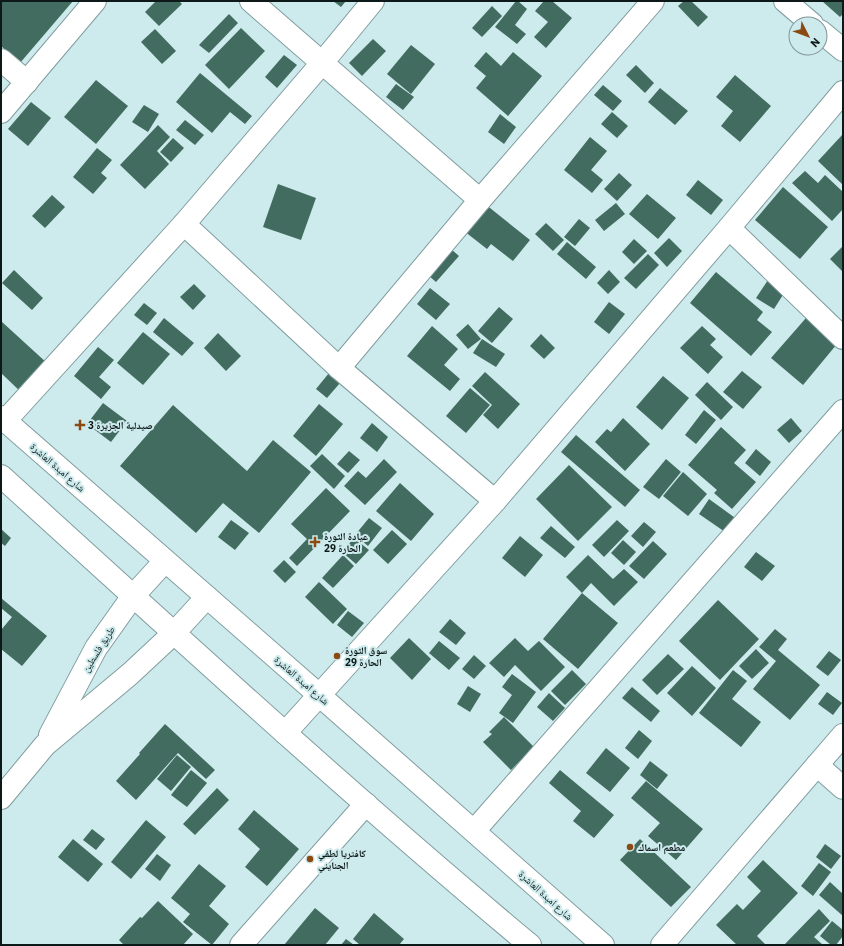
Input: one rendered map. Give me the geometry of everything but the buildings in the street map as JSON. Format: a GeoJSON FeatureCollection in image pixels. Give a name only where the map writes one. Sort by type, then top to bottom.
{"type":"FeatureCollection","features":[{"type":"Feature","properties":{"kind":"street"},"geometry":{"type":"LineString","coordinates":[[1,112],[96,1]]}},
{"type":"Feature","properties":{"kind":"street"},"geometry":{"type":"LineString","coordinates":[[251,1],[480,200]]}},
{"type":"Feature","properties":{"kind":"street"},"geometry":{"type":"LineString","coordinates":[[3,419],[184,224],[373,1]]}},
{"type":"Feature","properties":{"kind":"street"},"geometry":{"type":"LineString","coordinates":[[339,368],[480,200],[653,1]]}},
{"type":"Feature","properties":{"kind":"street"},"geometry":{"type":"LineString","coordinates":[[785,1],[803,16]]}},
{"type":"Feature","properties":{"kind":"street"},"geometry":{"type":"LineString","coordinates":[[828,38],[843,50]]}},
{"type":"Feature","properties":{"kind":"street"},"geometry":{"type":"LineString","coordinates":[[1,60],[27,82]]}},
{"type":"Feature","properties":{"kind":"street"},"geometry":{"type":"LineString","coordinates":[[285,733],[495,501],[729,228],[843,92]]}},
{"type":"Feature","properties":{"kind":"street"},"geometry":{"type":"LineString","coordinates":[[184,224],[339,368],[495,501]]}},
{"type":"Feature","properties":{"kind":"street"},"geometry":{"type":"LineString","coordinates":[[729,228],[843,338]]}},
{"type":"Feature","properties":{"kind":"street"},"geometry":{"type":"LineString","coordinates":[[474,831],[843,411]]}},
{"type":"Feature","properties":{"kind":"street","name":"شارع امبدة العاشرة"},"geometry":{"type":"LineString","coordinates":[[3,419],[474,831],[602,945]]}},
{"type":"Feature","properties":{"kind":"street"},"geometry":{"type":"LineString","coordinates":[[1,476],[285,733],[457,884],[530,945]]}},
{"type":"Feature","properties":{"kind":"street","name":"طريق فلسطين"},"geometry":{"type":"LineString","coordinates":[[45,745],[96,648],[134,596],[166,561]]}},
{"type":"Feature","properties":{"kind":"street","name":"طريق فلسطين"},"geometry":{"type":"LineString","coordinates":[[1,798],[45,745],[130,674],[174,633],[207,597]]}},
{"type":"Feature","properties":{"kind":"street"},"geometry":{"type":"LineString","coordinates":[[662,945],[843,735]]}},
{"type":"Feature","properties":{"kind":"street"},"geometry":{"type":"LineString","coordinates":[[817,765],[843,788]]}},
{"type":"Feature","properties":{"kind":"street"},"geometry":{"type":"LineString","coordinates":[[241,945],[366,804]]}},
{"type":"Feature","properties":{"kind":"place","name":"صيدلية الجزيرة 3"},"geometry":{"type":"Point","coordinates":[80,425]}},
{"type":"Feature","properties":{"kind":"place","name":"عيادة الثورة الحارة 29"},"geometry":{"type":"Point","coordinates":[315,542]}},
{"type":"Feature","properties":{"kind":"place","name":"سوق الثورة الحارة 29"},"geometry":{"type":"Point","coordinates":[337,656]}},
{"type":"Feature","properties":{"kind":"place","name":"مطعم اسماك"},"geometry":{"type":"Point","coordinates":[630,847]}},
{"type":"Feature","properties":{"kind":"place","name":"كافتريا لطفي الجنايني"},"geometry":{"type":"Point","coordinates":[310,859]}}]}
